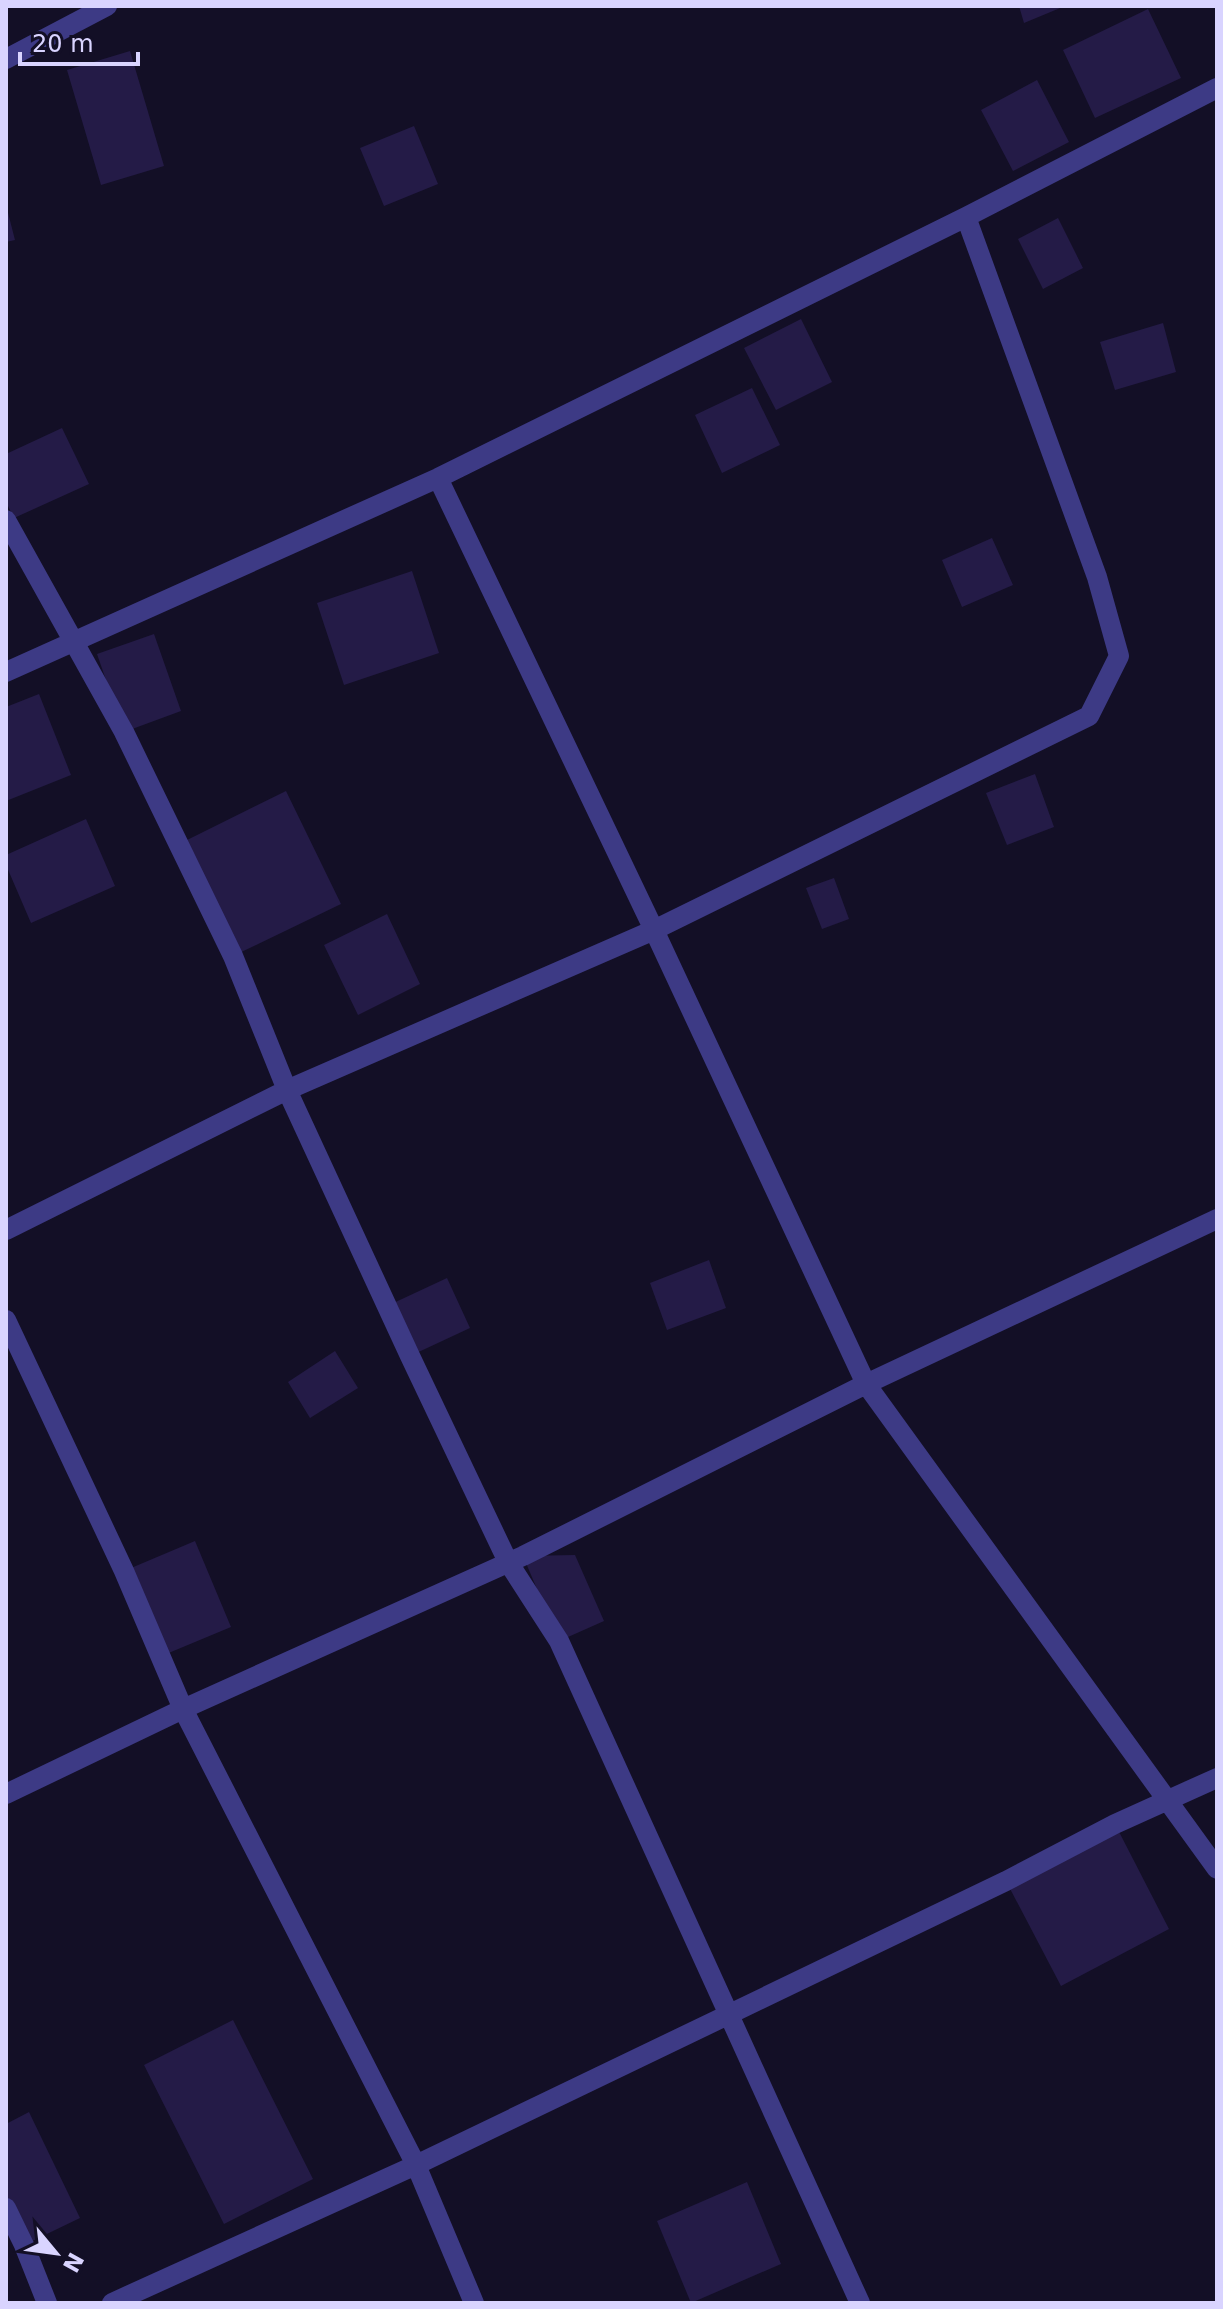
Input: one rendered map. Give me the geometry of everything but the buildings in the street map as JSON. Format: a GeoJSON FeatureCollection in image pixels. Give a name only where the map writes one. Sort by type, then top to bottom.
{"type":"FeatureCollection","features":[{"type":"Feature","properties":{"kind":"street"},"geometry":{"type":"LineString","coordinates":[[6,59],[107,6]]}},
{"type":"Feature","properties":{"kind":"street"},"geometry":{"type":"LineString","coordinates":[[6,672],[438,478],[966,217],[1217,88]]}},
{"type":"Feature","properties":{"kind":"street"},"geometry":{"type":"LineString","coordinates":[[6,1230],[287,1090],[654,930],[1089,716],[1119,656],[1097,577],[966,217]]}},
{"type":"Feature","properties":{"kind":"street"},"geometry":{"type":"LineString","coordinates":[[438,478],[866,1384],[1217,1869]]}},
{"type":"Feature","properties":{"kind":"street"},"geometry":{"type":"LineString","coordinates":[[6,520],[124,732],[233,956],[287,1090],[410,1356],[508,1562],[559,1641],[860,2303]]}},
{"type":"Feature","properties":{"kind":"street"},"geometry":{"type":"LineString","coordinates":[[6,1794],[183,1709],[508,1562],[866,1384],[1217,1219]]}},
{"type":"Feature","properties":{"kind":"street"},"geometry":{"type":"LineString","coordinates":[[6,1320],[124,1571],[183,1709],[416,2165],[474,2303]]}},
{"type":"Feature","properties":{"kind":"street"},"geometry":{"type":"LineString","coordinates":[[112,2303],[416,2165],[1006,1881],[1115,1824],[1217,1778]]}},
{"type":"Feature","properties":{"kind":"street"},"geometry":{"type":"LineString","coordinates":[[6,2208],[47,2303]]}}]}
